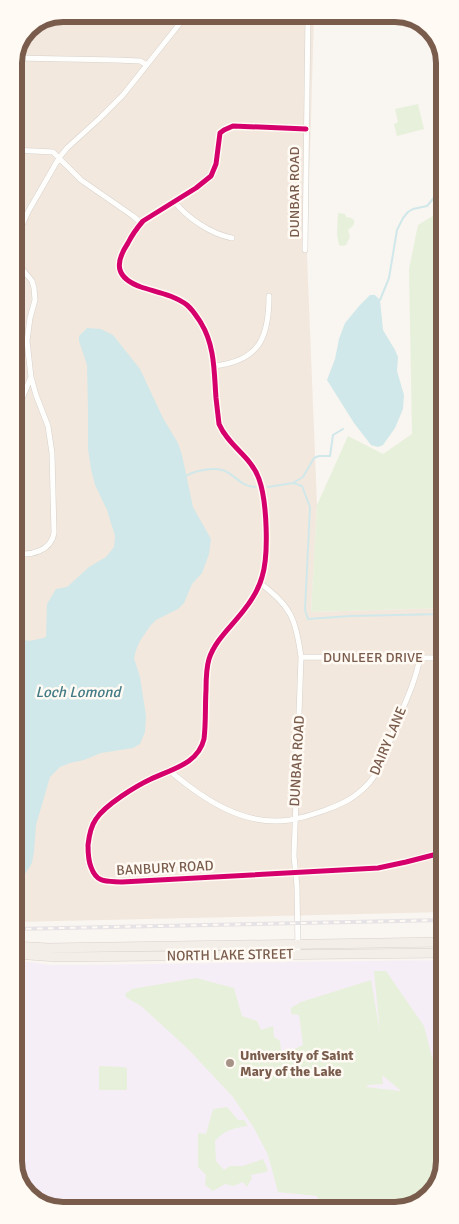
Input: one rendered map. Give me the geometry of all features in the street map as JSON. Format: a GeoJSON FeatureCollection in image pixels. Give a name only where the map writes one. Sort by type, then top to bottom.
{"type":"FeatureCollection","features":[{"type":"Feature","properties":{"kind":"main road","name":"NORTH LAKE STREET"},"geometry":{"type":"LineString","coordinates":[[22,946],[48,948],[436,942]]}},
{"type":"Feature","properties":{"kind":"main road","name":"NORTH LAKE STREET"},"geometry":{"type":"LineString","coordinates":[[22,955],[57,957],[436,953]]}},
{"type":"Feature","properties":{"kind":"street"},"geometry":{"type":"LineString","coordinates":[[23,223],[59,158],[67,148],[123,95],[181,22]]}},
{"type":"Feature","properties":{"kind":"street","name":"DUNBAR ROAD"},"geometry":{"type":"LineString","coordinates":[[305,250],[308,23]]}},
{"type":"Feature","properties":{"kind":"street"},"geometry":{"type":"LineString","coordinates":[[23,58],[140,61],[147,66]]}},
{"type":"Feature","properties":{"kind":"street","name":"BANBURY ROAD"},"geometry":{"type":"LineString","coordinates":[[306,129],[233,126],[224,130],[219,136],[216,164],[211,176],[196,188],[141,223],[122,252],[119,260],[120,271],[129,282],[171,297],[186,305],[202,324],[212,352],[219,424],[223,434],[248,460],[259,479],[264,505],[266,541],[264,568],[260,583],[244,610],[213,648],[208,660],[205,731],[202,745],[193,759],[150,780],[102,812],[95,820],[90,833],[88,854],[94,875],[98,878],[104,881],[134,882],[378,868],[436,854]]}},
{"type":"Feature","properties":{"kind":"street"},"geometry":{"type":"LineString","coordinates":[[23,150],[53,152],[81,180],[141,223]]}},
{"type":"Feature","properties":{"kind":"street"},"geometry":{"type":"LineString","coordinates":[[174,202],[205,228],[215,234],[232,238]]}},
{"type":"Feature","properties":{"kind":"street"},"geometry":{"type":"LineString","coordinates":[[23,269],[32,280],[34,288],[35,300],[27,341],[31,377],[48,426],[52,452],[54,533],[47,547],[30,554],[23,554]]}},
{"type":"Feature","properties":{"kind":"street"},"geometry":{"type":"LineString","coordinates":[[214,366],[238,361],[256,347],[263,337],[267,324],[269,296]]}},
{"type":"Feature","properties":{"kind":"street"},"geometry":{"type":"LineString","coordinates":[[23,397],[31,377]]}},
{"type":"Feature","properties":{"kind":"street","name":"DUNBAR ROAD"},"geometry":{"type":"LineString","coordinates":[[260,583],[285,604],[290,612],[298,635],[301,657],[294,819],[298,954]]}},
{"type":"Feature","properties":{"kind":"street","name":"DUNLEER DRIVE"},"geometry":{"type":"LineString","coordinates":[[301,657],[436,658]]}},
{"type":"Feature","properties":{"kind":"street","name":"DAIRY LANE"},"geometry":{"type":"LineString","coordinates":[[170,770],[199,794],[237,814],[255,819],[271,821],[294,819],[342,804],[359,794],[370,782],[380,766],[416,674],[420,657]]}},
{"type":"Feature","properties":{"kind":"shaded area"},"geometry":{"type":"Polygon","coordinates":[[[64,22],[314,23],[307,256],[317,505],[311,612],[436,608],[436,912],[22,922],[23,56],[29,41],[41,29],[64,22]]]}},
{"type":"Feature","properties":{"kind":"shaded area","name":"University of Saint Mary of the Lake"},"geometry":{"type":"Polygon","coordinates":[[[436,960],[436,1168],[428,1185],[418,1195],[395,1202],[61,1201],[41,1195],[29,1183],[22,1160],[22,961],[50,965],[436,960]]]}},
{"type":"Feature","properties":{"kind":"green space"},"geometry":{"type":"Polygon","coordinates":[[[418,104],[424,129],[397,136],[394,124],[398,122],[395,109],[418,104]]]}},
{"type":"Feature","properties":{"kind":"green space"},"geometry":{"type":"Polygon","coordinates":[[[338,213],[345,214],[346,217],[354,220],[354,225],[348,230],[350,237],[346,245],[342,246],[339,245],[337,235],[338,213]]]}},
{"type":"Feature","properties":{"kind":"green space"},"geometry":{"type":"Polygon","coordinates":[[[436,214],[436,608],[311,612],[317,505],[348,436],[383,454],[412,434],[409,269],[418,225],[436,214]]]}},
{"type":"Feature","properties":{"kind":"green space"},"geometry":{"type":"Polygon","coordinates":[[[374,971],[386,971],[424,1026],[436,1068],[436,1168],[428,1185],[418,1195],[395,1202],[319,1202],[317,1196],[278,1192],[268,1155],[254,1128],[233,1097],[187,1048],[141,1006],[127,998],[125,994],[132,989],[196,978],[234,988],[242,1016],[257,1021],[261,1030],[273,1026],[274,1037],[280,1041],[281,1051],[288,1052],[303,1045],[299,1015],[291,1014],[291,1008],[301,1002],[371,980],[380,1033],[374,971]],[[382,1075],[383,1084],[368,1085],[366,1087],[400,1091],[382,1075]]]}},
{"type":"Feature","properties":{"kind":"green space"},"geometry":{"type":"Polygon","coordinates":[[[99,1066],[127,1068],[127,1090],[99,1090],[99,1066]]]}},
{"type":"Feature","properties":{"kind":"green space"},"geometry":{"type":"Polygon","coordinates":[[[227,1107],[238,1120],[244,1120],[248,1126],[230,1130],[222,1134],[215,1141],[216,1161],[224,1170],[230,1166],[243,1166],[263,1159],[268,1170],[250,1175],[252,1178],[247,1187],[243,1182],[233,1186],[225,1184],[213,1191],[205,1185],[206,1175],[198,1167],[198,1133],[206,1134],[213,1109],[227,1107]]]}},
{"type":"Feature","properties":{"kind":"water"},"geometry":{"type":"Polygon","coordinates":[[[370,295],[375,295],[380,300],[383,330],[398,357],[397,371],[404,395],[403,409],[395,428],[383,445],[378,447],[371,445],[354,423],[327,380],[345,323],[370,295]]]}},
{"type":"Feature","properties":{"kind":"water","name":"Loch Lomond"},"geometry":{"type":"Polygon","coordinates":[[[87,328],[101,329],[113,335],[140,369],[163,418],[178,443],[193,507],[211,539],[209,554],[202,573],[192,584],[184,603],[178,609],[156,620],[140,641],[136,650],[134,658],[140,677],[146,716],[145,732],[140,744],[133,748],[101,753],[70,763],[60,767],[50,777],[36,825],[32,863],[22,877],[22,640],[30,641],[46,637],[47,604],[56,589],[67,587],[89,567],[106,557],[114,547],[115,536],[107,510],[95,485],[91,469],[88,449],[87,365],[79,336],[87,328]]]}},
{"type":"Feature","properties":{"kind":"waterway"},"geometry":{"type":"LineString","coordinates":[[380,300],[389,278],[397,230],[403,218],[413,209],[427,206],[436,195]]}},
{"type":"Feature","properties":{"kind":"waterway"},"geometry":{"type":"LineString","coordinates":[[268,487],[293,483],[303,477],[314,458],[330,456],[333,435],[343,429]]}},
{"type":"Feature","properties":{"kind":"waterway"},"geometry":{"type":"LineString","coordinates":[[186,476],[201,471],[218,469],[227,472],[246,485],[255,487]]}},
{"type":"Feature","properties":{"kind":"waterway"},"geometry":{"type":"LineString","coordinates":[[293,483],[302,486],[310,507],[305,610],[308,619],[436,614]]}},
{"type":"Feature","properties":{"kind":"railway"},"geometry":{"type":"LineString","coordinates":[[22,929],[436,920]]}},
{"type":"Feature","properties":{"kind":"cycle path"},"geometry":{"type":"LineString","coordinates":[[306,129],[233,126],[224,130],[220,133],[216,164],[211,176],[196,188],[143,221],[131,237],[121,257],[120,269],[126,279],[141,287],[171,296],[187,305],[206,332],[213,359],[219,424],[228,439],[251,464],[262,489],[265,514],[266,556],[259,586],[244,610],[220,639],[209,659],[206,674],[205,733],[201,747],[183,765],[137,786],[113,802],[100,814],[90,831],[89,859],[93,872],[99,879],[122,882],[378,868],[436,854]]}},
{"type":"Feature","properties":{"kind":"place","name":"University of Saint Mary of the Lake"},"geometry":{"type":"Point","coordinates":[230,1063]}}]}
